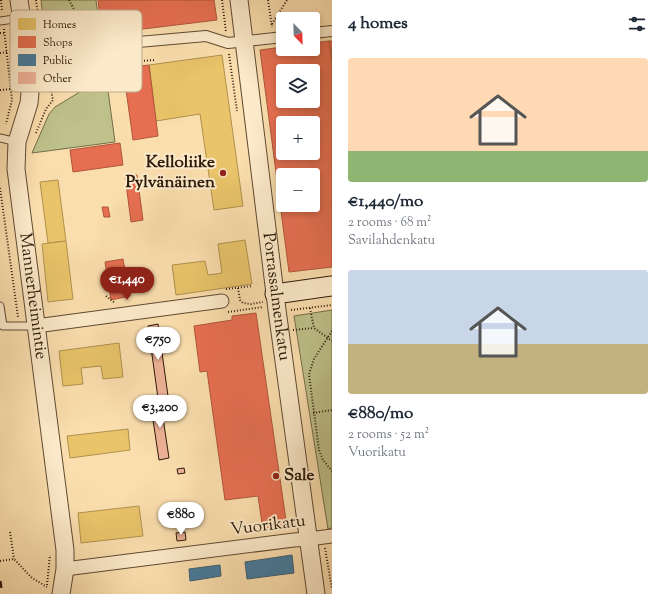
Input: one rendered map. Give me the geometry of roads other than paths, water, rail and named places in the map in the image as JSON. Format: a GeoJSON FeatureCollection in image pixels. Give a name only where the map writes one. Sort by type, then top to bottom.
{"type":"FeatureCollection","features":[{"type":"Feature","properties":{"kind":"main road"},"geometry":{"type":"LineString","coordinates":[[270,298],[332,286]]}},
{"type":"Feature","properties":{"kind":"street","name":"Mannerheimintie"},"geometry":{"type":"LineString","coordinates":[[19,0],[20,10]]}},
{"type":"Feature","properties":{"kind":"street","name":"Porrassalmenkatu"},"geometry":{"type":"LineString","coordinates":[[239,0],[236,42],[270,298],[321,538],[316,594]]}},
{"type":"Feature","properties":{"kind":"street"},"geometry":{"type":"LineString","coordinates":[[320,32],[332,31]]}},
{"type":"Feature","properties":{"kind":"street"},"geometry":{"type":"LineString","coordinates":[[142,51],[206,36],[236,42],[276,38]]}},
{"type":"Feature","properties":{"kind":"street","name":"Mannerheimintie"},"geometry":{"type":"LineString","coordinates":[[30,92],[29,103],[17,142],[16,168],[65,550],[65,569],[54,591]]}},
{"type":"Feature","properties":{"kind":"street"},"geometry":{"type":"LineString","coordinates":[[36,326],[222,301]]}},
{"type":"Feature","properties":{"kind":"street","name":"Vuorikatu"},"geometry":{"type":"LineString","coordinates":[[65,569],[294,540],[321,538]]}},
{"type":"Feature","properties":{"kind":"lane"},"geometry":{"type":"LineString","coordinates":[[0,21],[10,20]]}},
{"type":"Feature","properties":{"kind":"lane"},"geometry":{"type":"LineString","coordinates":[[0,138],[17,142]]}},
{"type":"Feature","properties":{"kind":"lane"},"geometry":{"type":"LineString","coordinates":[[0,306],[3,326],[36,326]]}},
{"type":"Feature","properties":{"kind":"railway"},"geometry":{"type":"LineString","coordinates":[[0,581],[2,594]]}},
{"type":"Feature","properties":{"kind":"place","name":"Kelloliike Pylvänäinen"},"geometry":{"type":"Point","coordinates":[223,173]}},
{"type":"Feature","properties":{"kind":"place","name":"Sale"},"geometry":{"type":"Point","coordinates":[276,476]}}]}
